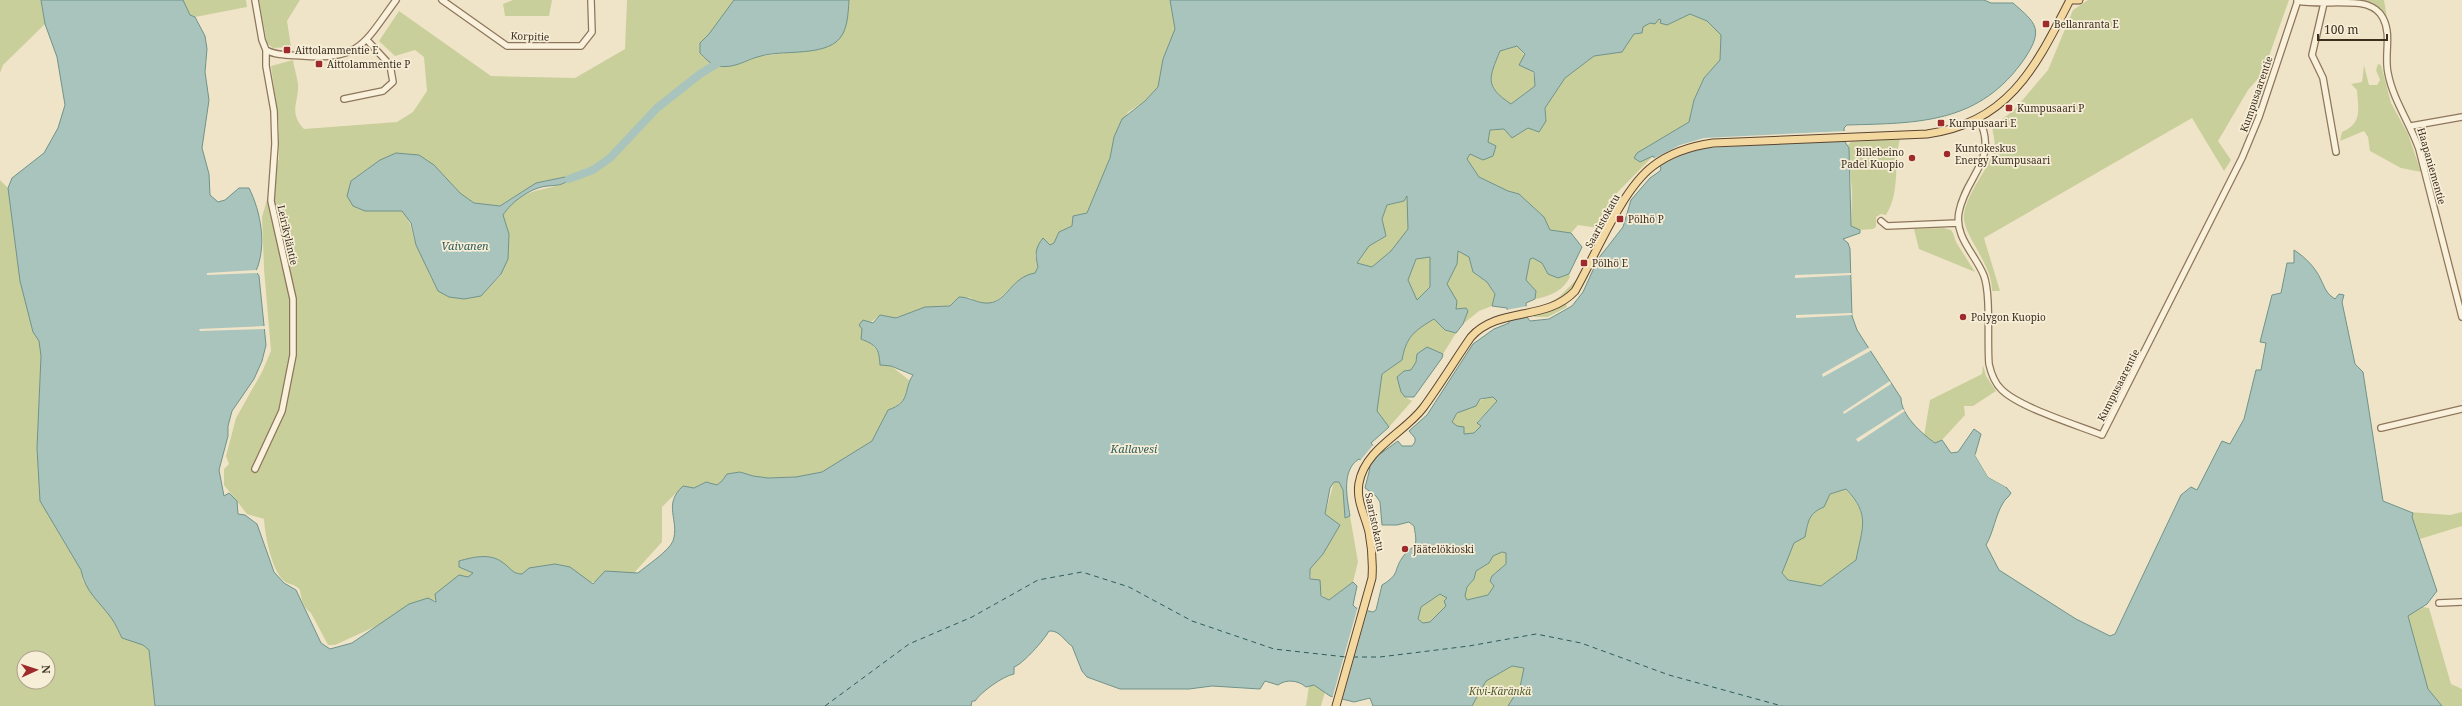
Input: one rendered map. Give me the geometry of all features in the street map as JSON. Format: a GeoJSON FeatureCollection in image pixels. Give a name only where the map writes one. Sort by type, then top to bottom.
{"type":"FeatureCollection","features":[{"type":"Feature","properties":{"kind":"main road"},"geometry":{"type":"LineString","coordinates":[[2070,0],[2079,0]]}},
{"type":"Feature","properties":{"kind":"main road","name":"Saaristokatu"},"geometry":{"type":"LineString","coordinates":[[1336,706],[1371,587],[1373,556],[1368,531],[1358,496],[1359,482],[1364,468],[1381,448],[1420,412],[1471,337],[1480,327],[1502,318],[1533,313],[1556,306],[1575,291],[1620,208],[1635,186],[1652,166],[1669,156],[1698,145],[1941,132],[1979,119],[1993,111],[2016,90],[2041,56],[2070,0]]}},
{"type":"Feature","properties":{"kind":"street","name":"Leirikyläntie"},"geometry":{"type":"LineString","coordinates":[[255,0],[262,40],[266,50],[275,131],[271,201],[294,299],[292,355],[282,411],[255,469]]}},
{"type":"Feature","properties":{"kind":"street"},"geometry":{"type":"LineString","coordinates":[[266,50],[272,53],[332,57],[345,55],[367,40],[396,0]]}},
{"type":"Feature","properties":{"kind":"street","name":"Korpitie"},"geometry":{"type":"LineString","coordinates":[[442,0],[507,46],[581,46],[592,32],[591,0]]}},
{"type":"Feature","properties":{"kind":"street","name":"Kumpusaarentie"},"geometry":{"type":"LineString","coordinates":[[1979,119],[1986,135],[1986,152],[1958,212],[1958,223],[1962,237],[1984,277],[1989,364],[1997,384],[2014,399],[2102,435],[2242,158],[2259,118],[2298,0]]}},
{"type":"Feature","properties":{"kind":"street","name":"Haapaniementie"},"geometry":{"type":"LineString","coordinates":[[2298,0],[2324,3],[2363,3],[2378,11],[2383,18],[2387,41],[2388,71],[2392,92],[2411,126],[2419,149],[2462,317]]}},
{"type":"Feature","properties":{"kind":"street"},"geometry":{"type":"LineString","coordinates":[[2324,3],[2312,55],[2323,78],[2336,152]]}},
{"type":"Feature","properties":{"kind":"street"},"geometry":{"type":"LineString","coordinates":[[344,99],[382,91],[393,82],[390,65],[367,40]]}},
{"type":"Feature","properties":{"kind":"street"},"geometry":{"type":"LineString","coordinates":[[2411,126],[2462,117]]}},
{"type":"Feature","properties":{"kind":"street"},"geometry":{"type":"LineString","coordinates":[[1881,221],[1887,226],[1958,223]]}},
{"type":"Feature","properties":{"kind":"street"},"geometry":{"type":"LineString","coordinates":[[2381,428],[2462,409]]}},
{"type":"Feature","properties":{"kind":"street"},"geometry":{"type":"LineString","coordinates":[[2439,603],[2462,602]]}},
{"type":"Feature","properties":{"kind":"green space"},"geometry":{"type":"Polygon","coordinates":[[[0,0],[41,0],[45,24],[3,65],[0,73],[0,0]]]}},
{"type":"Feature","properties":{"kind":"green space"},"geometry":{"type":"Polygon","coordinates":[[[183,0],[246,0],[247,7],[195,17],[190,15],[183,0]]]}},
{"type":"Feature","properties":{"kind":"green space"},"geometry":{"type":"Polygon","coordinates":[[[259,0],[300,0],[287,21],[291,47],[273,48],[267,43],[259,0]]]}},
{"type":"Feature","properties":{"kind":"green space"},"geometry":{"type":"Polygon","coordinates":[[[513,0],[552,0],[549,16],[505,16],[503,4],[513,0]]]}},
{"type":"Feature","properties":{"kind":"green space"},"geometry":{"type":"Polygon","coordinates":[[[627,0],[734,0],[709,34],[700,43],[700,53],[715,66],[733,66],[761,56],[801,51],[846,25],[849,0],[1170,0],[1175,29],[1163,59],[1158,87],[1145,101],[1128,112],[1114,137],[1110,158],[1087,213],[1073,216],[1072,226],[1059,232],[1054,243],[1050,245],[1046,242],[1035,255],[1038,267],[1035,274],[1025,277],[1017,282],[1004,295],[989,303],[980,302],[969,297],[950,306],[925,307],[896,318],[880,315],[862,329],[879,354],[880,365],[891,366],[909,380],[904,399],[888,410],[872,441],[822,472],[796,477],[768,478],[740,472],[727,474],[717,485],[706,482],[694,488],[683,486],[662,507],[662,542],[633,574],[574,586],[433,600],[335,645],[328,645],[311,613],[304,605],[300,590],[284,581],[279,576],[272,560],[267,542],[264,519],[247,514],[224,485],[224,469],[229,464],[226,456],[236,418],[262,372],[271,351],[264,269],[262,217],[279,158],[279,124],[271,66],[293,60],[298,84],[295,112],[299,123],[304,129],[397,122],[413,112],[427,91],[424,57],[415,50],[395,56],[379,41],[399,11],[491,76],[575,78],[625,49],[627,0]],[[380,160],[351,181],[365,211],[402,211],[410,225],[415,241],[431,278],[465,299],[481,296],[501,275],[503,215],[510,206],[524,195],[565,183],[565,177],[536,183],[500,206],[474,203],[460,193],[434,165],[380,160]]]}},
{"type":"Feature","properties":{"kind":"green space"},"geometry":{"type":"Polygon","coordinates":[[[2088,0],[2289,0],[2263,73],[2248,90],[2218,141],[2231,160],[2224,171],[2192,118],[1984,238],[2000,291],[1992,291],[1988,270],[1967,231],[1964,222],[1966,205],[1995,147],[1992,127],[2014,110],[2048,70],[2073,10],[2088,0]]]}},
{"type":"Feature","properties":{"kind":"green space"},"geometry":{"type":"Polygon","coordinates":[[[2355,0],[2384,0],[2387,18],[2375,4],[2355,0]]]}},
{"type":"Feature","properties":{"kind":"green space"},"geometry":{"type":"Polygon","coordinates":[[[1690,14],[1707,21],[1721,35],[1720,60],[1704,78],[1694,100],[1689,122],[1637,153],[1645,158],[1653,156],[1613,197],[1598,228],[1578,225],[1571,233],[1550,230],[1544,217],[1519,194],[1508,191],[1479,177],[1467,159],[1470,154],[1488,142],[1490,130],[1528,128],[1546,121],[1545,108],[1565,78],[1594,56],[1622,52],[1634,34],[1642,33],[1642,27],[1659,19],[1661,20],[1660,23],[1667,25],[1690,14]]]}},
{"type":"Feature","properties":{"kind":"green space"},"geometry":{"type":"Polygon","coordinates":[[[1517,46],[1530,64],[1535,86],[1511,104],[1496,92],[1491,81],[1493,68],[1500,51],[1517,46]]]}},
{"type":"Feature","properties":{"kind":"green space"},"geometry":{"type":"Polygon","coordinates":[[[2378,64],[2381,65],[2391,103],[2408,134],[2421,172],[2401,168],[2370,151],[2368,137],[2364,131],[2340,141],[2342,132],[2353,124],[2358,115],[2357,90],[2351,84],[2362,82],[2364,65],[2369,85],[2377,85],[2380,80],[2376,70],[2378,64]]]}},
{"type":"Feature","properties":{"kind":"green space"},"geometry":{"type":"Polygon","coordinates":[[[1900,139],[1894,197],[1886,215],[1881,214],[1876,217],[1876,227],[1873,229],[1860,230],[1851,226],[1852,192],[1848,145],[1851,142],[1900,139]]]}},
{"type":"Feature","properties":{"kind":"green space"},"geometry":{"type":"Polygon","coordinates":[[[0,180],[8,188],[20,281],[33,332],[39,341],[41,356],[37,448],[40,500],[81,570],[83,581],[113,620],[122,638],[143,645],[149,650],[155,706],[0,706],[0,180]]]}},
{"type":"Feature","properties":{"kind":"green space"},"geometry":{"type":"Polygon","coordinates":[[[1407,196],[1409,229],[1391,251],[1372,267],[1357,263],[1369,246],[1386,236],[1382,219],[1387,205],[1404,201],[1407,196]]]}},
{"type":"Feature","properties":{"kind":"green space"},"geometry":{"type":"Polygon","coordinates":[[[1944,228],[1951,230],[1956,242],[1975,272],[1919,249],[1914,229],[1944,228]]]}},
{"type":"Feature","properties":{"kind":"green space"},"geometry":{"type":"Polygon","coordinates":[[[1458,251],[1469,256],[1473,272],[1487,282],[1495,295],[1492,306],[1479,311],[1463,324],[1466,317],[1466,308],[1456,309],[1447,284],[1457,264],[1458,251]]]}},
{"type":"Feature","properties":{"kind":"green space"},"geometry":{"type":"Polygon","coordinates":[[[1430,257],[1430,287],[1417,300],[1408,280],[1416,259],[1430,257]]]}},
{"type":"Feature","properties":{"kind":"green space"},"geometry":{"type":"Polygon","coordinates":[[[1533,258],[1542,263],[1548,274],[1558,278],[1569,274],[1570,277],[1564,286],[1546,297],[1535,299],[1536,291],[1526,280],[1530,259],[1533,258]]]}},
{"type":"Feature","properties":{"kind":"green space"},"geometry":{"type":"Polygon","coordinates":[[[1577,279],[1578,281],[1565,296],[1546,305],[1559,297],[1577,279]]]}},
{"type":"Feature","properties":{"kind":"green space"},"geometry":{"type":"Polygon","coordinates":[[[1566,304],[1567,307],[1548,317],[1534,317],[1533,315],[1557,309],[1566,304]]]}},
{"type":"Feature","properties":{"kind":"green space"},"geometry":{"type":"Polygon","coordinates":[[[1434,319],[1445,330],[1456,333],[1443,354],[1434,350],[1418,354],[1416,362],[1411,370],[1404,371],[1405,397],[1412,401],[1389,427],[1377,411],[1382,374],[1402,360],[1406,346],[1412,335],[1434,319]]]}},
{"type":"Feature","properties":{"kind":"green space"},"geometry":{"type":"Polygon","coordinates":[[[1983,365],[1986,376],[1996,391],[1973,406],[1964,406],[1965,415],[1942,440],[1935,443],[1924,436],[1930,400],[1982,374],[1983,365]]]}},
{"type":"Feature","properties":{"kind":"green space"},"geometry":{"type":"Polygon","coordinates":[[[1493,397],[1497,401],[1477,422],[1482,426],[1474,433],[1464,435],[1452,422],[1459,413],[1469,405],[1493,397]]]}},
{"type":"Feature","properties":{"kind":"green space"},"geometry":{"type":"Polygon","coordinates":[[[1334,482],[1339,482],[1343,490],[1345,518],[1350,516],[1358,562],[1353,582],[1329,600],[1315,587],[1311,578],[1310,569],[1323,554],[1325,514],[1334,482]]]}},
{"type":"Feature","properties":{"kind":"green space"},"geometry":{"type":"Polygon","coordinates":[[[1845,489],[1859,507],[1861,514],[1862,530],[1856,560],[1821,586],[1788,580],[1782,573],[1794,543],[1805,537],[1810,518],[1815,512],[1824,507],[1830,494],[1845,489]]]}},
{"type":"Feature","properties":{"kind":"green space"},"geometry":{"type":"Polygon","coordinates":[[[2409,512],[2450,515],[2462,512],[2462,526],[2420,539],[2412,517],[2413,513],[2409,512]]]}},
{"type":"Feature","properties":{"kind":"green space"},"geometry":{"type":"Polygon","coordinates":[[[1502,552],[1506,553],[1506,564],[1492,576],[1495,586],[1488,595],[1467,600],[1465,596],[1467,587],[1474,579],[1476,571],[1489,563],[1493,556],[1502,552]]]}},
{"type":"Feature","properties":{"kind":"green space"},"geometry":{"type":"Polygon","coordinates":[[[1440,594],[1448,598],[1446,606],[1430,622],[1423,623],[1418,619],[1421,607],[1440,594]]]}},
{"type":"Feature","properties":{"kind":"green space"},"geometry":{"type":"Polygon","coordinates":[[[2423,607],[2429,608],[2451,684],[2462,689],[2462,706],[2442,706],[2428,689],[2408,616],[2423,607]]]}},
{"type":"Feature","properties":{"kind":"green space","name":"Kivi-Käränkä"},"geometry":{"type":"Polygon","coordinates":[[[1512,666],[1524,668],[1521,684],[1515,698],[1508,706],[1472,706],[1486,681],[1512,666]]]}},
{"type":"Feature","properties":{"kind":"green space"},"geometry":{"type":"Polygon","coordinates":[[[1314,685],[1325,692],[1321,706],[1306,706],[1309,686],[1314,685]]]}},
{"type":"Feature","properties":{"kind":"water","name":"Kallavesi"},"geometry":{"type":"Polygon","coordinates":[[[41,0],[183,0],[190,15],[195,17],[205,36],[207,49],[205,72],[209,100],[202,148],[209,174],[210,195],[218,202],[225,200],[239,188],[249,188],[257,208],[262,240],[256,271],[259,276],[266,345],[262,361],[254,379],[232,411],[228,426],[228,436],[219,470],[224,496],[229,493],[237,501],[238,514],[245,515],[257,524],[274,572],[284,583],[296,590],[321,643],[330,649],[352,643],[409,604],[428,598],[436,602],[435,594],[459,575],[468,577],[473,573],[459,567],[459,561],[476,557],[492,557],[502,562],[513,572],[519,574],[522,574],[529,568],[555,564],[570,567],[593,584],[605,571],[638,573],[671,545],[675,533],[672,506],[677,493],[683,486],[694,488],[706,482],[717,485],[727,474],[740,472],[768,478],[796,477],[822,472],[872,441],[888,410],[896,407],[904,399],[913,375],[891,366],[880,365],[879,355],[876,348],[870,343],[861,339],[862,329],[859,325],[863,320],[873,323],[880,315],[896,318],[925,307],[950,306],[959,297],[989,303],[1001,298],[1020,279],[1035,273],[1038,267],[1036,251],[1038,245],[1043,238],[1050,245],[1054,243],[1059,232],[1072,226],[1073,216],[1087,213],[1110,158],[1114,137],[1122,119],[1145,101],[1158,87],[1163,59],[1175,29],[1170,0],[1984,0],[1991,3],[2013,3],[2032,22],[2036,33],[2031,48],[2025,58],[2007,80],[1988,96],[1968,108],[1946,116],[1899,123],[1847,125],[1844,128],[1845,142],[1849,148],[1851,226],[1860,230],[1860,233],[1843,239],[1848,243],[1850,249],[1852,316],[1857,330],[1901,398],[1904,411],[1913,424],[1924,435],[1935,443],[1942,440],[1951,453],[1958,452],[1974,429],[1981,434],[1975,455],[1988,477],[2006,487],[2011,493],[2000,508],[1986,545],[1999,570],[2076,619],[2110,636],[2115,634],[2181,495],[2191,487],[2197,490],[2222,441],[2230,444],[2244,419],[2256,370],[2261,370],[2266,343],[2260,342],[2272,295],[2281,293],[2287,263],[2294,263],[2294,250],[2306,259],[2313,267],[2326,291],[2330,295],[2335,299],[2339,294],[2344,295],[2342,302],[2355,364],[2363,372],[2383,501],[2413,513],[2412,517],[2437,591],[2427,604],[2408,616],[2428,689],[2442,706],[1508,706],[1520,687],[1524,668],[1512,666],[1486,681],[1472,706],[1373,706],[1370,698],[1354,702],[1330,696],[1314,685],[1306,687],[1292,681],[1278,685],[1265,681],[1260,689],[1212,686],[1189,689],[1120,689],[1087,677],[1082,671],[1072,646],[1056,632],[1049,631],[1033,651],[1023,661],[1014,667],[1014,674],[1009,675],[982,693],[975,701],[972,701],[971,706],[155,706],[149,650],[143,645],[122,638],[112,619],[89,591],[81,570],[40,501],[37,448],[41,356],[39,341],[33,332],[20,281],[8,188],[12,178],[44,153],[58,128],[65,105],[57,57],[45,24],[41,0]],[[1690,14],[1667,25],[1660,23],[1661,20],[1659,19],[1655,24],[1650,23],[1643,27],[1642,33],[1634,34],[1622,52],[1594,56],[1565,78],[1545,108],[1546,121],[1539,132],[1528,128],[1512,138],[1504,129],[1490,130],[1488,142],[1496,146],[1493,156],[1483,160],[1470,154],[1467,159],[1479,177],[1508,191],[1519,194],[1544,217],[1550,230],[1571,233],[1582,247],[1569,274],[1558,278],[1548,274],[1542,263],[1533,258],[1530,259],[1526,280],[1536,291],[1535,299],[1526,303],[1527,317],[1530,321],[1549,319],[1572,306],[1583,292],[1598,259],[1623,227],[1631,200],[1650,178],[1660,171],[1661,168],[1653,156],[1640,162],[1634,158],[1637,153],[1689,122],[1694,100],[1704,78],[1720,60],[1721,35],[1707,21],[1690,14]],[[1517,46],[1500,51],[1493,68],[1491,81],[1496,92],[1511,104],[1535,86],[1534,72],[1519,65],[1525,54],[1517,46]],[[1407,196],[1404,201],[1387,205],[1382,219],[1386,236],[1369,246],[1357,263],[1372,267],[1391,251],[1408,229],[1407,196]],[[1458,251],[1457,264],[1447,284],[1457,301],[1456,309],[1466,308],[1468,311],[1463,324],[1456,333],[1445,330],[1434,319],[1412,335],[1406,346],[1402,360],[1382,374],[1377,411],[1389,427],[1371,443],[1380,454],[1398,441],[1402,446],[1412,446],[1415,442],[1415,438],[1409,431],[1427,415],[1473,344],[1494,329],[1509,323],[1507,308],[1492,306],[1495,294],[1487,282],[1473,272],[1469,257],[1458,251]],[[1430,257],[1416,259],[1408,280],[1417,300],[1430,287],[1430,257]],[[1493,397],[1480,399],[1476,406],[1457,413],[1452,422],[1457,426],[1464,427],[1464,434],[1474,433],[1481,426],[1477,423],[1497,401],[1493,397]],[[1359,459],[1353,464],[1347,477],[1347,493],[1350,516],[1345,518],[1343,490],[1339,482],[1334,482],[1330,488],[1325,514],[1340,525],[1323,554],[1310,569],[1310,579],[1320,580],[1321,596],[1329,600],[1353,582],[1357,586],[1353,605],[1356,608],[1373,612],[1376,610],[1382,585],[1394,575],[1402,558],[1415,544],[1416,540],[1414,526],[1409,522],[1397,525],[1382,525],[1380,502],[1376,496],[1365,488],[1370,468],[1359,459]],[[1846,489],[1830,494],[1824,507],[1815,512],[1810,518],[1805,537],[1794,543],[1782,573],[1788,580],[1821,586],[1856,560],[1863,522],[1862,514],[1854,498],[1846,489]],[[1502,552],[1493,556],[1489,563],[1476,571],[1474,579],[1467,587],[1465,596],[1467,600],[1488,595],[1494,586],[1490,581],[1492,576],[1506,564],[1506,553],[1502,552]],[[1440,594],[1421,607],[1418,619],[1423,623],[1430,622],[1446,606],[1444,601],[1447,598],[1440,594]]]}},
{"type":"Feature","properties":{"kind":"water"},"geometry":{"type":"Polygon","coordinates":[[[734,0],[849,0],[847,23],[843,34],[836,42],[820,49],[769,54],[735,65],[724,67],[717,66],[710,63],[700,53],[700,43],[709,34],[734,0]]]}},
{"type":"Feature","properties":{"kind":"water","name":"Vaivanen"},"geometry":{"type":"Polygon","coordinates":[[[396,153],[419,155],[434,165],[460,193],[474,203],[500,206],[536,183],[565,177],[569,179],[562,184],[542,187],[529,192],[517,200],[503,215],[509,234],[508,259],[501,274],[481,296],[464,299],[449,297],[438,291],[416,245],[411,223],[402,211],[365,211],[353,206],[347,196],[351,181],[380,160],[396,153]]]}},
{"type":"Feature","properties":{"kind":"water"},"geometry":{"type":"Polygon","coordinates":[[[1427,347],[1443,354],[1442,358],[1414,397],[1405,397],[1401,392],[1397,377],[1404,371],[1411,370],[1416,362],[1417,354],[1427,347]]]}},
{"type":"Feature","properties":{"kind":"pier"},"geometry":{"type":"Polygon","coordinates":[[[1846,131],[1846,140],[1704,148],[1683,154],[1658,167],[1653,159],[1680,145],[1704,138],[1846,131]]]}},
{"type":"Feature","properties":{"kind":"pier"},"geometry":{"type":"Polygon","coordinates":[[[258,270],[258,273],[207,275],[207,273],[258,270]]]}},
{"type":"Feature","properties":{"kind":"pier"},"geometry":{"type":"Polygon","coordinates":[[[1851,273],[1851,275],[1795,278],[1795,275],[1851,273]]]}},
{"type":"Feature","properties":{"kind":"pier"},"geometry":{"type":"Polygon","coordinates":[[[1528,306],[1529,316],[1507,319],[1506,310],[1528,306]]]}},
{"type":"Feature","properties":{"kind":"pier"},"geometry":{"type":"Polygon","coordinates":[[[1852,313],[1852,315],[1796,318],[1796,315],[1852,313]]]}},
{"type":"Feature","properties":{"kind":"pier"},"geometry":{"type":"Polygon","coordinates":[[[265,326],[266,329],[200,331],[199,329],[265,326]]]}},
{"type":"Feature","properties":{"kind":"pier"},"geometry":{"type":"Polygon","coordinates":[[[1870,347],[1872,350],[1823,377],[1822,374],[1870,347]]]}},
{"type":"Feature","properties":{"kind":"pier"},"geometry":{"type":"Polygon","coordinates":[[[1890,381],[1891,384],[1844,414],[1843,412],[1890,381]]]}},
{"type":"Feature","properties":{"kind":"pier"},"geometry":{"type":"Polygon","coordinates":[[[1903,409],[1905,411],[1858,442],[1856,439],[1903,409]]]}},
{"type":"Feature","properties":{"kind":"pier"},"geometry":{"type":"Polygon","coordinates":[[[1373,445],[1381,452],[1367,469],[1359,462],[1373,445]]]}},
{"type":"Feature","properties":{"kind":"pier"},"geometry":{"type":"Polygon","coordinates":[[[1977,453],[1989,476],[2007,485],[2006,487],[1988,477],[1975,455],[1977,453]]]}},
{"type":"Feature","properties":{"kind":"pier"},"geometry":{"type":"Polygon","coordinates":[[[1358,606],[1368,609],[1342,701],[1332,699],[1358,606]]]}},
{"type":"Feature","properties":{"kind":"waterway"},"geometry":{"type":"LineString","coordinates":[[569,179],[593,170],[610,158],[657,108],[700,74],[723,60]]}},
{"type":"Feature","properties":{"kind":"ferry route"},"geometry":{"type":"LineString","coordinates":[[825,706],[909,644],[972,617],[1038,580],[1082,572],[1129,587],[1192,621],[1274,649],[1346,657]]}},
{"type":"Feature","properties":{"kind":"ferry route"},"geometry":{"type":"LineString","coordinates":[[1353,657],[1380,657],[1469,646],[1536,634],[1581,643],[1669,675],[1782,706]]}},
{"type":"Feature","properties":{"kind":"place","name":"Bellanranta E"},"geometry":{"type":"Point","coordinates":[2046,24]}},
{"type":"Feature","properties":{"kind":"place","name":"Aittolammentie E"},"geometry":{"type":"Point","coordinates":[287,50]}},
{"type":"Feature","properties":{"kind":"place","name":"Aittolammentie P"},"geometry":{"type":"Point","coordinates":[319,64]}},
{"type":"Feature","properties":{"kind":"place","name":"Kumpusaari P"},"geometry":{"type":"Point","coordinates":[2009,108]}},
{"type":"Feature","properties":{"kind":"place","name":"Kumpusaari E"},"geometry":{"type":"Point","coordinates":[1941,123]}},
{"type":"Feature","properties":{"kind":"place","name":"Kuntokeskus Energy Kumpusaari"},"geometry":{"type":"Point","coordinates":[1947,154]}},
{"type":"Feature","properties":{"kind":"place","name":"Billebeino Padel Kuopio"},"geometry":{"type":"Point","coordinates":[1912,158]}},
{"type":"Feature","properties":{"kind":"place","name":"Pölhö P"},"geometry":{"type":"Point","coordinates":[1620,219]}},
{"type":"Feature","properties":{"kind":"place","name":"Pölhö E"},"geometry":{"type":"Point","coordinates":[1584,263]}},
{"type":"Feature","properties":{"kind":"place","name":"Polygon Kuopio"},"geometry":{"type":"Point","coordinates":[1963,317]}},
{"type":"Feature","properties":{"kind":"place","name":"Jäätelökioski"},"geometry":{"type":"Point","coordinates":[1405,549]}}]}
